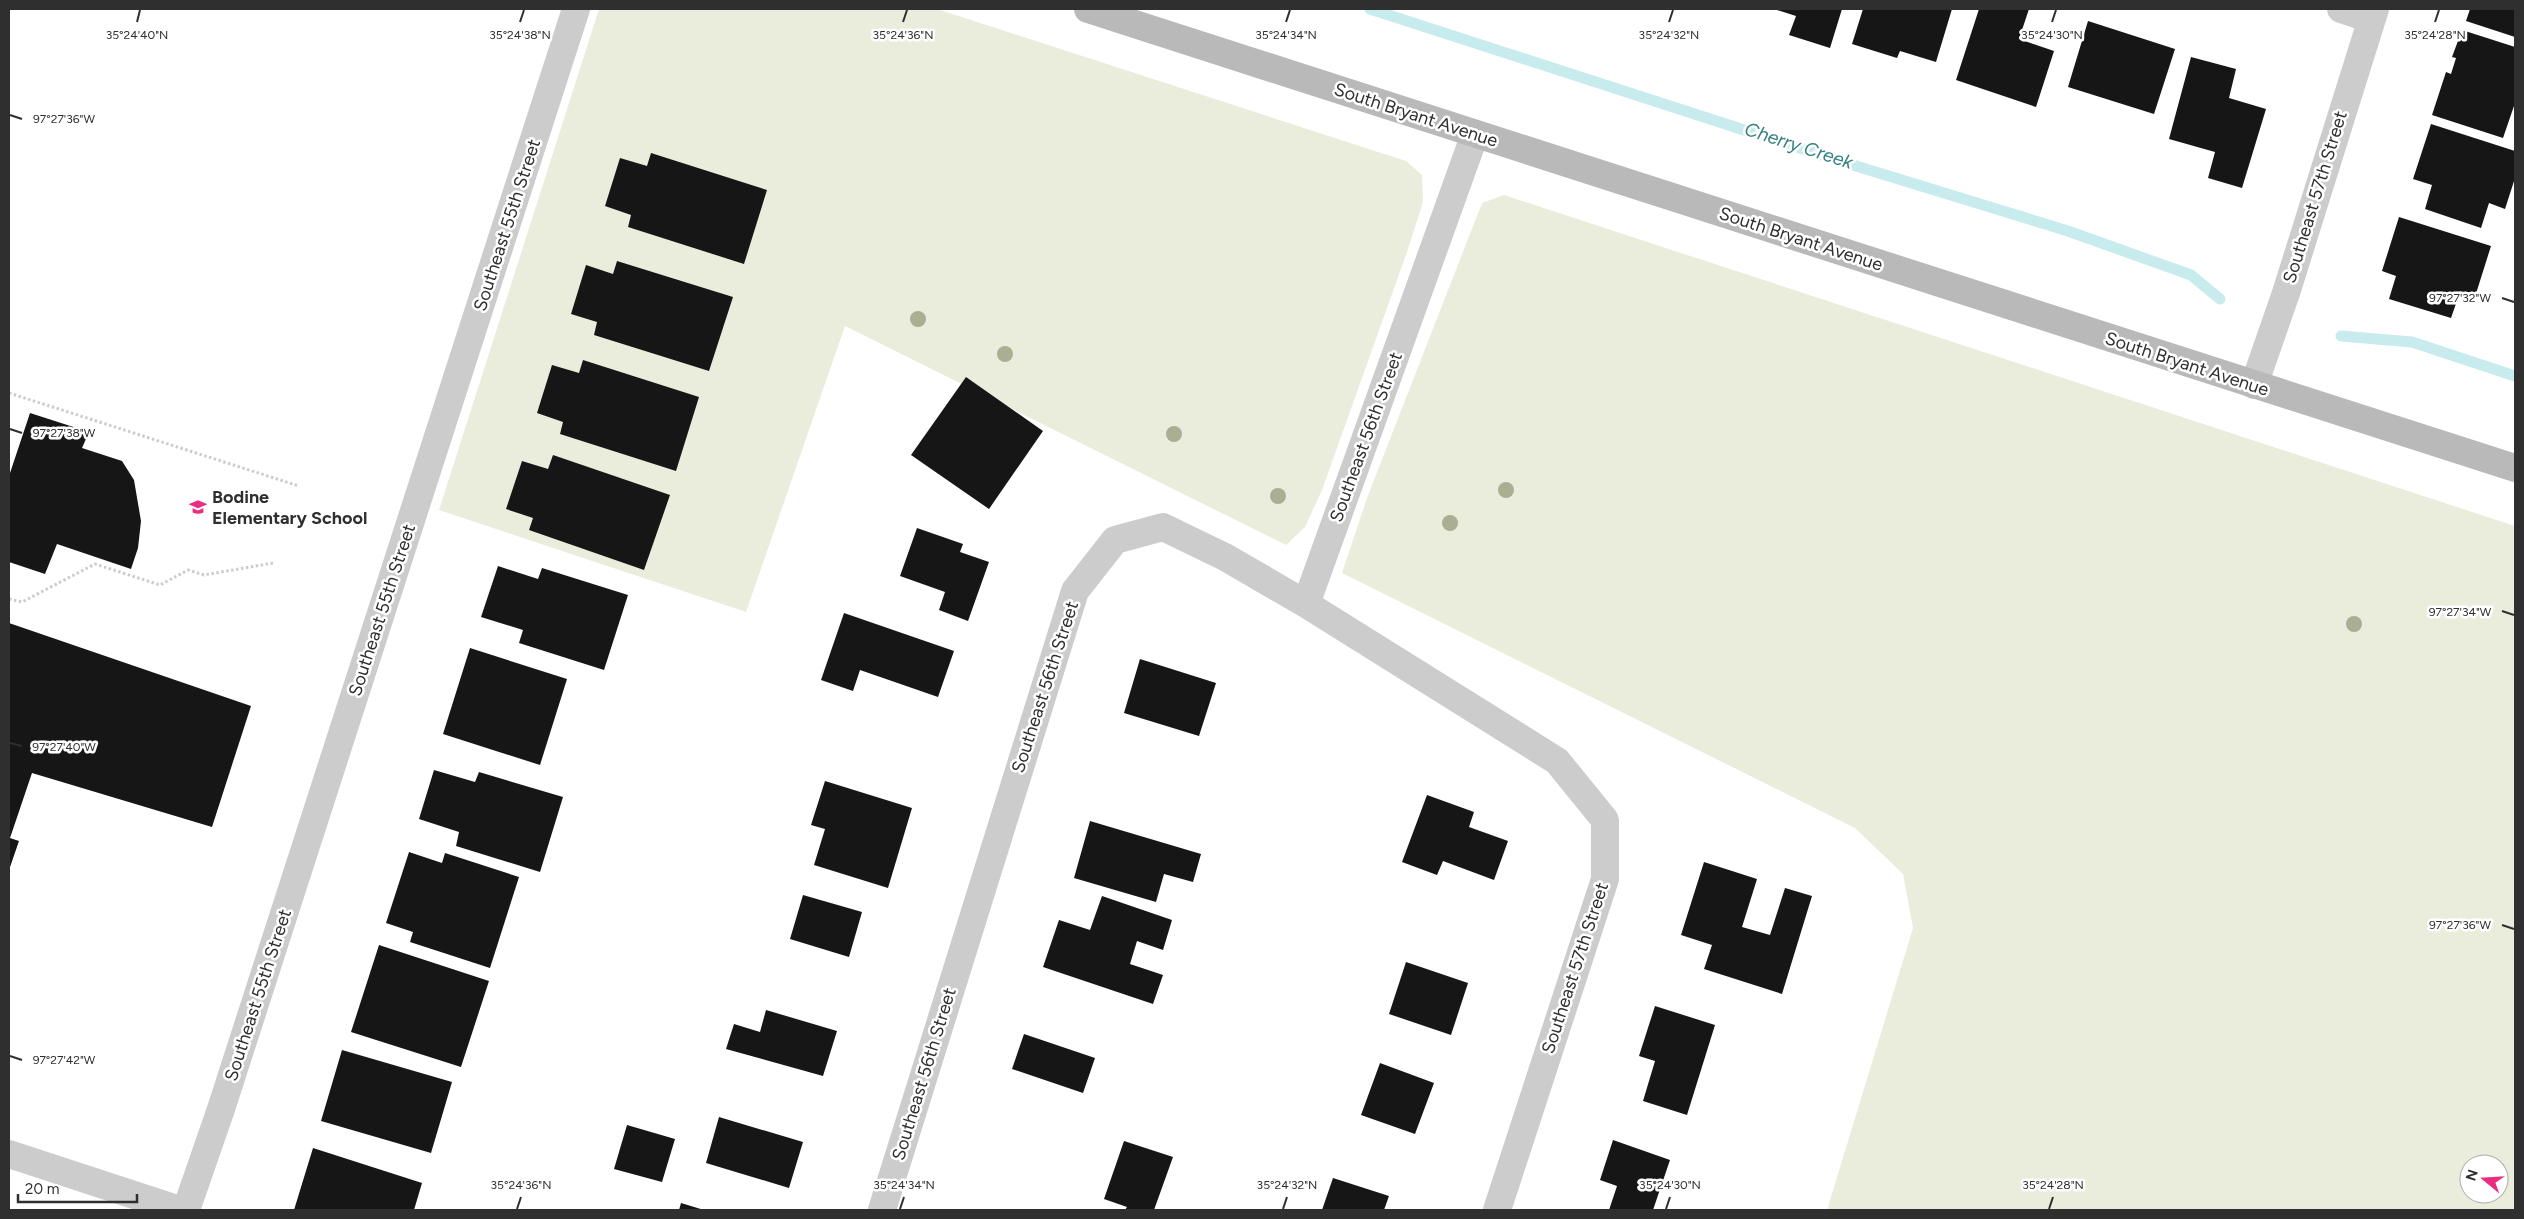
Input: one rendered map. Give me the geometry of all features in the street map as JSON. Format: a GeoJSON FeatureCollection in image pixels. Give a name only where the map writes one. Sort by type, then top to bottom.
{"type":"FeatureCollection","features":[{"type":"Feature","properties":{"kind":"main road","name":"South Bryant Avenue"},"geometry":{"type":"LineString","coordinates":[[1088,9],[2515,468]]}},
{"type":"Feature","properties":{"kind":"street","name":"Southeast 55th Street"},"geometry":{"type":"LineString","coordinates":[[186,1210],[224,1100],[576,9]]}},
{"type":"Feature","properties":{"kind":"street"},"geometry":{"type":"LineString","coordinates":[[2341,9],[2373,14]]}},
{"type":"Feature","properties":{"kind":"street","name":"Southeast 57th Street"},"geometry":{"type":"LineString","coordinates":[[2254,385],[2286,293],[2373,14]]}},
{"type":"Feature","properties":{"kind":"street","name":"Southeast 56th Street"},"geometry":{"type":"LineString","coordinates":[[882,1210],[1075,591],[1115,540],[1163,527],[1225,557],[1306,604],[1475,134]]}},
{"type":"Feature","properties":{"kind":"street","name":"Southeast 57th Street"},"geometry":{"type":"LineString","coordinates":[[1306,604],[1557,761],[1605,820],[1605,878],[1497,1210]]}},
{"type":"Feature","properties":{"kind":"street"},"geometry":{"type":"LineString","coordinates":[[9,1154],[180,1210]]}},
{"type":"Feature","properties":{"kind":"path"},"geometry":{"type":"LineString","coordinates":[[9,393],[299,486]]}},
{"type":"Feature","properties":{"kind":"path"},"geometry":{"type":"LineString","coordinates":[[9,599],[22,602],[95,564],[160,585],[188,570],[204,575],[273,563]]}},
{"type":"Feature","properties":{"kind":"green space"},"geometry":{"type":"Polygon","coordinates":[[[599,9],[937,9],[1406,161],[1422,175],[1423,202],[1322,490],[1305,527],[1286,545],[845,326],[746,612],[439,510],[599,9]]]}},
{"type":"Feature","properties":{"kind":"green space"},"geometry":{"type":"Polygon","coordinates":[[[1504,195],[2515,526],[2515,1210],[1827,1210],[1913,928],[1903,874],[1855,828],[1342,573],[1367,498],[1482,203],[1504,195]]]}},
{"type":"Feature","properties":{"kind":"building"},"geometry":{"type":"Polygon","coordinates":[[[1774,9],[1842,9],[1830,48],[1789,35],[1796,16],[1774,9]]]}},
{"type":"Feature","properties":{"kind":"building"},"geometry":{"type":"Polygon","coordinates":[[[1863,9],[1952,9],[1936,62],[1900,51],[1897,58],[1852,44],[1863,9]]]}},
{"type":"Feature","properties":{"kind":"building"},"geometry":{"type":"Polygon","coordinates":[[[1979,9],[2029,9],[2019,39],[2054,51],[2036,107],[1956,80],[1979,9]]]}},
{"type":"Feature","properties":{"kind":"building"},"geometry":{"type":"Polygon","coordinates":[[[2470,9],[2515,9],[2515,37],[2466,21],[2470,9]]]}},
{"type":"Feature","properties":{"kind":"building"},"geometry":{"type":"Polygon","coordinates":[[[2088,21],[2175,49],[2154,114],[2068,87],[2088,21]]]}},
{"type":"Feature","properties":{"kind":"building"},"geometry":{"type":"Polygon","coordinates":[[[2462,30],[2515,47],[2515,103],[2503,138],[2432,115],[2446,72],[2451,74],[2456,58],[2452,57],[2462,30]]]}},
{"type":"Feature","properties":{"kind":"building"},"geometry":{"type":"Polygon","coordinates":[[[2191,57],[2236,69],[2229,98],[2266,109],[2242,188],[2208,178],[2215,152],[2169,139],[2191,57]]]}},
{"type":"Feature","properties":{"kind":"building"},"geometry":{"type":"Polygon","coordinates":[[[2431,124],[2515,151],[2515,178],[2505,209],[2489,203],[2481,228],[2425,209],[2432,185],[2413,179],[2431,124]]]}},
{"type":"Feature","properties":{"kind":"building"},"geometry":{"type":"Polygon","coordinates":[[[651,153],[767,190],[744,264],[628,227],[631,215],[605,206],[620,158],[647,166],[651,153]]]}},
{"type":"Feature","properties":{"kind":"building"},"geometry":{"type":"Polygon","coordinates":[[[2399,217],[2491,246],[2474,300],[2459,295],[2451,318],[2389,299],[2396,276],[2382,271],[2399,217]]]}},
{"type":"Feature","properties":{"kind":"building"},"geometry":{"type":"Polygon","coordinates":[[[617,261],[733,297],[709,371],[594,335],[597,322],[571,314],[586,265],[613,274],[617,261]]]}},
{"type":"Feature","properties":{"kind":"building"},"geometry":{"type":"Polygon","coordinates":[[[583,360],[699,397],[676,471],[560,434],[563,422],[537,413],[552,365],[579,373],[583,360]]]}},
{"type":"Feature","properties":{"kind":"building"},"geometry":{"type":"Polygon","coordinates":[[[966,377],[1043,431],[989,509],[911,455],[966,377]]]}},
{"type":"Feature","properties":{"kind":"building"},"geometry":{"type":"Polygon","coordinates":[[[30,413],[89,432],[82,448],[122,461],[134,480],[141,521],[138,548],[131,569],[57,544],[45,574],[9,562],[9,476],[30,413]]]}},
{"type":"Feature","properties":{"kind":"building"},"geometry":{"type":"Polygon","coordinates":[[[553,455],[670,495],[644,570],[529,530],[533,518],[506,509],[522,461],[548,469],[553,455]]]}},
{"type":"Feature","properties":{"kind":"building"},"geometry":{"type":"Polygon","coordinates":[[[917,528],[963,544],[960,552],[989,562],[968,621],[939,610],[945,592],[900,576],[917,528]]]}},
{"type":"Feature","properties":{"kind":"building"},"geometry":{"type":"Polygon","coordinates":[[[498,566],[538,579],[542,568],[628,595],[604,670],[519,643],[523,630],[481,617],[498,566]]]}},
{"type":"Feature","properties":{"kind":"building"},"geometry":{"type":"Polygon","coordinates":[[[844,613],[954,651],[938,697],[860,670],[853,691],[821,680],[844,613]]]}},
{"type":"Feature","properties":{"kind":"building"},"geometry":{"type":"Polygon","coordinates":[[[9,623],[251,706],[212,827],[32,773],[10,838],[19,841],[9,870],[9,623]]]}},
{"type":"Feature","properties":{"kind":"building"},"geometry":{"type":"Polygon","coordinates":[[[470,648],[567,679],[540,765],[443,734],[470,648]]]}},
{"type":"Feature","properties":{"kind":"building"},"geometry":{"type":"Polygon","coordinates":[[[1140,659],[1216,683],[1199,736],[1124,713],[1140,659]]]}},
{"type":"Feature","properties":{"kind":"building"},"geometry":{"type":"Polygon","coordinates":[[[434,770],[475,782],[479,772],[563,797],[540,872],[456,846],[459,832],[419,819],[434,770]]]}},
{"type":"Feature","properties":{"kind":"building"},"geometry":{"type":"Polygon","coordinates":[[[825,781],[912,808],[888,888],[814,865],[825,829],[811,825],[825,781]]]}},
{"type":"Feature","properties":{"kind":"building"},"geometry":{"type":"Polygon","coordinates":[[[1427,795],[1474,812],[1469,827],[1508,841],[1494,880],[1443,861],[1437,875],[1402,862],[1427,795]]]}},
{"type":"Feature","properties":{"kind":"building"},"geometry":{"type":"Polygon","coordinates":[[[1090,821],[1201,854],[1193,882],[1164,874],[1156,902],[1074,878],[1090,821]]]}},
{"type":"Feature","properties":{"kind":"building"},"geometry":{"type":"Polygon","coordinates":[[[409,852],[442,863],[445,853],[519,877],[490,968],[410,942],[413,932],[386,923],[409,852]]]}},
{"type":"Feature","properties":{"kind":"building"},"geometry":{"type":"Polygon","coordinates":[[[1704,862],[1757,879],[1742,927],[1770,935],[1785,888],[1812,896],[1782,994],[1704,969],[1712,945],[1681,935],[1704,862]]]}},
{"type":"Feature","properties":{"kind":"building"},"geometry":{"type":"Polygon","coordinates":[[[803,895],[862,912],[849,957],[790,939],[803,895]]]}},
{"type":"Feature","properties":{"kind":"building"},"geometry":{"type":"Polygon","coordinates":[[[1102,896],[1172,920],[1163,950],[1137,941],[1130,964],[1163,975],[1153,1004],[1043,967],[1059,920],[1090,930],[1102,896]]]}},
{"type":"Feature","properties":{"kind":"building"},"geometry":{"type":"Polygon","coordinates":[[[379,945],[489,981],[461,1067],[351,1032],[379,945]]]}},
{"type":"Feature","properties":{"kind":"building"},"geometry":{"type":"Polygon","coordinates":[[[1406,962],[1468,983],[1451,1035],[1389,1014],[1406,962]]]}},
{"type":"Feature","properties":{"kind":"building"},"geometry":{"type":"Polygon","coordinates":[[[1655,1006],[1715,1025],[1687,1115],[1643,1101],[1655,1061],[1639,1056],[1655,1006]]]}},
{"type":"Feature","properties":{"kind":"building"},"geometry":{"type":"Polygon","coordinates":[[[766,1010],[837,1031],[823,1076],[726,1049],[734,1024],[760,1032],[766,1010]]]}},
{"type":"Feature","properties":{"kind":"building"},"geometry":{"type":"Polygon","coordinates":[[[1024,1034],[1095,1058],[1083,1093],[1012,1069],[1024,1034]]]}},
{"type":"Feature","properties":{"kind":"building"},"geometry":{"type":"Polygon","coordinates":[[[342,1050],[452,1082],[431,1153],[321,1121],[342,1050]]]}},
{"type":"Feature","properties":{"kind":"building"},"geometry":{"type":"Polygon","coordinates":[[[1380,1063],[1434,1083],[1415,1134],[1361,1115],[1380,1063]]]}},
{"type":"Feature","properties":{"kind":"building"},"geometry":{"type":"Polygon","coordinates":[[[719,1117],[803,1142],[789,1188],[706,1163],[719,1117]]]}},
{"type":"Feature","properties":{"kind":"building"},"geometry":{"type":"Polygon","coordinates":[[[627,1125],[675,1139],[662,1182],[614,1169],[627,1125]]]}},
{"type":"Feature","properties":{"kind":"building"},"geometry":{"type":"Polygon","coordinates":[[[1613,1140],[1670,1160],[1653,1210],[1609,1210],[1617,1186],[1600,1180],[1613,1140]]]}},
{"type":"Feature","properties":{"kind":"building"},"geometry":{"type":"Polygon","coordinates":[[[1124,1141],[1173,1157],[1154,1210],[1125,1210],[1127,1207],[1104,1199],[1124,1141]]]}},
{"type":"Feature","properties":{"kind":"building"},"geometry":{"type":"Polygon","coordinates":[[[313,1148],[422,1183],[414,1210],[294,1210],[313,1148]]]}},
{"type":"Feature","properties":{"kind":"building"},"geometry":{"type":"Polygon","coordinates":[[[1333,1178],[1389,1196],[1384,1210],[1322,1210],[1333,1178]]]}},
{"type":"Feature","properties":{"kind":"building"},"geometry":{"type":"Polygon","coordinates":[[[681,1203],[704,1210],[679,1210],[681,1203]]]}},
{"type":"Feature","properties":{"kind":"waterway","name":"Cherry Creek"},"geometry":{"type":"LineString","coordinates":[[1370,9],[1843,162],[2068,231],[2191,275],[2220,299]]}},
{"type":"Feature","properties":{"kind":"waterway","name":"Cherry Creek"},"geometry":{"type":"LineString","coordinates":[[2341,336],[2412,342],[2515,376]]}},
{"type":"Feature","properties":{"kind":"place","name":"Bodine Elementary School"},"geometry":{"type":"Point","coordinates":[198,507]}}]}
